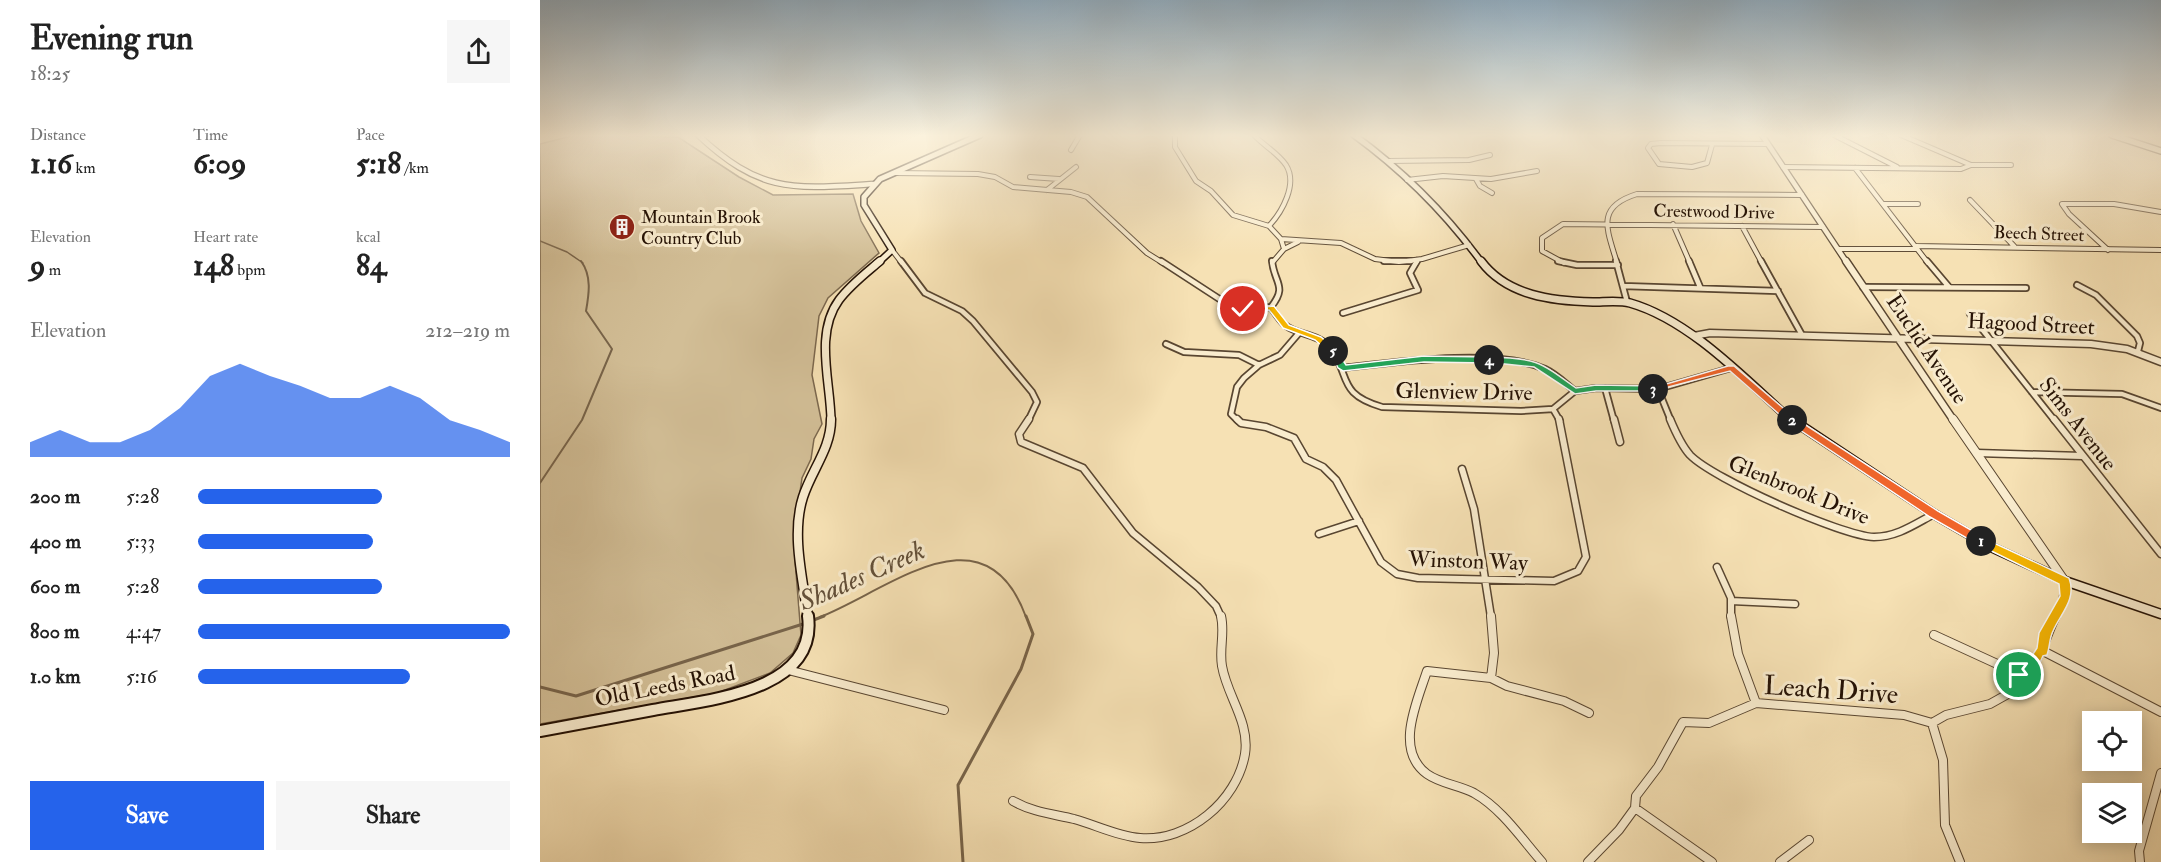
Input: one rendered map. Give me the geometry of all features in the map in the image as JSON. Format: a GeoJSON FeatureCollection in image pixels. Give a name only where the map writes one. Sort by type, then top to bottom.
{"type":"FeatureCollection","features":[{"type":"Feature","properties":{"kind":"main road"},"geometry":{"type":"LineString","coordinates":[[891,175],[874,184],[864,197],[864,205],[892,250]]}},
{"type":"Feature","properties":{"kind":"main road"},"geometry":{"type":"LineString","coordinates":[[1402,175],[1469,245],[1489,272],[1505,284],[1526,293],[1556,301],[1627,302],[1647,309],[1694,336],[1793,421],[1934,514],[1989,546],[2065,581],[2161,614]]}},
{"type":"Feature","properties":{"kind":"main road","name":"Old Leeds Road"},"geometry":{"type":"LineString","coordinates":[[540,730],[718,700],[760,686],[788,670],[806,646],[810,635],[800,507],[809,481],[826,450],[831,432],[828,322],[842,298],[892,250]]}},
{"type":"Feature","properties":{"kind":"street"},"geometry":{"type":"LineString","coordinates":[[753,175],[775,184],[813,189],[874,184]]}},
{"type":"Feature","properties":{"kind":"street"},"geometry":{"type":"LineString","coordinates":[[985,175],[995,177],[1013,187],[1071,192],[1087,197],[1147,253],[1232,306],[1243,309],[1271,307],[1282,296],[1282,290],[1272,271],[1272,260],[1284,249],[1298,242]]}},
{"type":"Feature","properties":{"kind":"street"},"geometry":{"type":"LineString","coordinates":[[1047,190],[1065,175]]}},
{"type":"Feature","properties":{"kind":"street"},"geometry":{"type":"LineString","coordinates":[[1192,175],[1233,215],[1269,226],[1281,239],[1284,249]]}},
{"type":"Feature","properties":{"kind":"street"},"geometry":{"type":"LineString","coordinates":[[1269,226],[1284,203],[1289,175]]}},
{"type":"Feature","properties":{"kind":"street"},"geometry":{"type":"LineString","coordinates":[[1407,180],[1443,176],[1476,179],[1505,175]]}},
{"type":"Feature","properties":{"kind":"street","name":"Euclid Avenue"},"geometry":{"type":"LineString","coordinates":[[1789,175],[1896,338],[2065,581]]}},
{"type":"Feature","properties":{"kind":"street"},"geometry":{"type":"LineString","coordinates":[[1861,175],[1949,287]]}},
{"type":"Feature","properties":{"kind":"street"},"geometry":{"type":"LineString","coordinates":[[1030,177],[1059,180]]}},
{"type":"Feature","properties":{"kind":"street"},"geometry":{"type":"LineString","coordinates":[[1476,179],[1480,186],[1492,193]]}},
{"type":"Feature","properties":{"kind":"street"},"geometry":{"type":"LineString","coordinates":[[1627,302],[1605,224],[1611,207],[1623,197],[1637,194],[1802,195]]}},
{"type":"Feature","properties":{"kind":"street"},"geometry":{"type":"LineString","coordinates":[[1970,200],[2014,246]]}},
{"type":"Feature","properties":{"kind":"street"},"geometry":{"type":"LineString","coordinates":[[1883,204],[1918,204]]}},
{"type":"Feature","properties":{"kind":"street"},"geometry":{"type":"LineString","coordinates":[[2108,250],[2069,214],[2062,204],[2114,204],[2161,212]]}},
{"type":"Feature","properties":{"kind":"street"},"geometry":{"type":"LineString","coordinates":[[1673,224],[1700,287]]}},
{"type":"Feature","properties":{"kind":"street","name":"Crestwood Drive"},"geometry":{"type":"LineString","coordinates":[[1618,265],[1560,262],[1548,259],[1542,251],[1542,238],[1563,225],[1673,224],[1823,227]]}},
{"type":"Feature","properties":{"kind":"street"},"geometry":{"type":"LineString","coordinates":[[1742,226],[1802,335]]}},
{"type":"Feature","properties":{"kind":"street"},"geometry":{"type":"LineString","coordinates":[[1281,239],[1298,242],[1341,243],[1384,261],[1418,260],[1469,245]]}},
{"type":"Feature","properties":{"kind":"street","name":"Beech Street"},"geometry":{"type":"LineString","coordinates":[[1838,249],[2014,246],[2161,250]]}},
{"type":"Feature","properties":{"kind":"street"},"geometry":{"type":"LineString","coordinates":[[892,250],[908,267],[925,293],[967,316],[1032,392],[1037,402],[1033,414],[1020,434],[1020,442],[1031,450],[1057,455],[1084,469],[1094,479],[1116,512],[1144,544],[1210,599],[1221,617],[1222,666],[1244,726],[1245,752],[1237,780],[1213,813],[1171,835],[1156,838],[1125,837],[1070,817],[1021,807],[1013,801]]}},
{"type":"Feature","properties":{"kind":"street"},"geometry":{"type":"LineString","coordinates":[[1343,313],[1418,290],[1410,273],[1418,260]]}},
{"type":"Feature","properties":{"kind":"street"},"geometry":{"type":"LineString","coordinates":[[2077,285],[2096,295],[2137,336],[2140,343],[2138,351]]}},
{"type":"Feature","properties":{"kind":"street"},"geometry":{"type":"LineString","coordinates":[[1623,286],[1778,291]]}},
{"type":"Feature","properties":{"kind":"street"},"geometry":{"type":"LineString","coordinates":[[1863,287],[2026,288]]}},
{"type":"Feature","properties":{"kind":"street","name":"Glenview Drive"},"geometry":{"type":"LineString","coordinates":[[1271,307],[1286,326],[1326,343],[1343,368],[1342,379],[1350,391],[1365,402],[1382,407],[1553,410],[1575,391]]}},
{"type":"Feature","properties":{"kind":"street","name":"Sims Avenue"},"geometry":{"type":"LineString","coordinates":[[1970,314],[2161,554]]}},
{"type":"Feature","properties":{"kind":"street","name":"Winston Way"},"geometry":{"type":"LineString","coordinates":[[1299,333],[1280,356],[1259,365],[1237,387],[1231,414],[1241,423],[1266,427],[1294,438],[1306,459],[1323,467],[1336,480],[1381,562],[1397,574],[1418,579],[1484,578],[1554,581],[1575,575],[1584,565],[1586,557],[1559,417],[1553,410]]}},
{"type":"Feature","properties":{"kind":"street","name":"Hagood Street"},"geometry":{"type":"LineString","coordinates":[[1694,336],[1710,333],[1802,335],[2108,345],[2138,351],[2161,362]]}},
{"type":"Feature","properties":{"kind":"street"},"geometry":{"type":"LineString","coordinates":[[1166,344],[1184,352],[1239,355],[1259,365]]}},
{"type":"Feature","properties":{"kind":"street"},"geometry":{"type":"LineString","coordinates":[[1343,368],[1424,359],[1521,361],[1547,370],[1575,391],[1605,388],[1658,389],[1731,368]]}},
{"type":"Feature","properties":{"kind":"street"},"geometry":{"type":"LineString","coordinates":[[1605,388],[1620,442]]}},
{"type":"Feature","properties":{"kind":"street","name":"Glenbrook Drive"},"geometry":{"type":"LineString","coordinates":[[1658,389],[1679,439],[1689,454],[1722,480],[1863,536],[1893,537],[1934,514]]}},
{"type":"Feature","properties":{"kind":"street"},"geometry":{"type":"LineString","coordinates":[[2032,392],[2122,394],[2161,408]]}},
{"type":"Feature","properties":{"kind":"street"},"geometry":{"type":"LineString","coordinates":[[1977,453],[2082,456]]}},
{"type":"Feature","properties":{"kind":"street"},"geometry":{"type":"LineString","coordinates":[[1462,469],[1474,503],[1494,641],[1494,665],[1491,678]]}},
{"type":"Feature","properties":{"kind":"street"},"geometry":{"type":"LineString","coordinates":[[1319,534],[1359,521]]}},
{"type":"Feature","properties":{"kind":"street"},"geometry":{"type":"LineString","coordinates":[[1717,567],[1731,601],[1729,609],[1733,629],[1748,687],[1756,703]]}},
{"type":"Feature","properties":{"kind":"street"},"geometry":{"type":"LineString","coordinates":[[1960,862],[1947,835],[1944,818],[1944,759],[1940,740],[1932,723],[1946,715],[1990,704],[2015,690],[2019,675],[2030,669],[2039,653],[2043,651],[2046,633],[2066,597],[2065,581]]}},
{"type":"Feature","properties":{"kind":"street"},"geometry":{"type":"LineString","coordinates":[[1731,601],[1796,604]]}},
{"type":"Feature","properties":{"kind":"street"},"geometry":{"type":"LineString","coordinates":[[1934,635],[1997,662],[2019,675]]}},
{"type":"Feature","properties":{"kind":"street"},"geometry":{"type":"LineString","coordinates":[[2043,651],[2161,711]]}},
{"type":"Feature","properties":{"kind":"street"},"geometry":{"type":"LineString","coordinates":[[788,670],[944,710]]}},
{"type":"Feature","properties":{"kind":"street"},"geometry":{"type":"LineString","coordinates":[[1542,862],[1496,808],[1473,793],[1426,774],[1417,765],[1409,749],[1409,737],[1427,671],[1491,678],[1507,686],[1564,701],[1589,713]]}},
{"type":"Feature","properties":{"kind":"street","name":"Leach Drive"},"geometry":{"type":"LineString","coordinates":[[1588,862],[1619,830],[1635,808],[1636,796],[1658,767],[1683,722],[1709,723],[1756,703],[1904,715],[1932,723]]}},
{"type":"Feature","properties":{"kind":"street"},"geometry":{"type":"LineString","coordinates":[[2140,862],[2139,851],[2161,773]]}},
{"type":"Feature","properties":{"kind":"street"},"geometry":{"type":"LineString","coordinates":[[1635,808],[1712,862]]}},
{"type":"Feature","properties":{"kind":"street"},"geometry":{"type":"LineString","coordinates":[[1780,862],[1809,840]]}},
{"type":"Feature","properties":{"kind":"shaded area"},"geometry":{"type":"Polygon","coordinates":[[[540,175],[736,175],[773,195],[853,194],[861,221],[879,253],[828,298],[819,316],[812,375],[822,424],[814,439],[811,459],[802,478],[800,492],[795,560],[801,635],[793,653],[770,673],[717,693],[540,724],[540,175]]]}},
{"type":"Feature","properties":{"kind":"waterway","name":"Shades Creek"},"geometry":{"type":"LineString","coordinates":[[540,241],[567,252],[581,262]]}},
{"type":"Feature","properties":{"kind":"waterway","name":"Shades Creek"},"geometry":{"type":"LineString","coordinates":[[540,483],[582,420],[612,349],[586,311],[589,292],[588,279],[581,262]]}},
{"type":"Feature","properties":{"kind":"waterway","name":"Shades Creek"},"geometry":{"type":"LineString","coordinates":[[820,617],[905,575],[934,564],[961,560],[986,566],[1008,583],[1026,617]]}},
{"type":"Feature","properties":{"kind":"waterway","name":"Shades Creek"},"geometry":{"type":"LineString","coordinates":[[811,621],[824,616]]}},
{"type":"Feature","properties":{"kind":"waterway","name":"Shades Creek"},"geometry":{"type":"LineString","coordinates":[[963,862],[958,785],[1021,669],[1033,634],[1026,616]]}},
{"type":"Feature","properties":{"kind":"waterway","name":"Shades Creek"},"geometry":{"type":"LineString","coordinates":[[540,687],[576,696],[803,624]]}},
{"type":"Feature","properties":{"kind":"place","name":"Mountain Brook Country Club"},"geometry":{"type":"Point","coordinates":[622,227]}},
{"type":"Feature","properties":{"kind":"route"},"geometry":{"type":"LineString","coordinates":[[1243,309],[1271,307],[1279,314],[1286,326],[1326,343],[1343,368],[1424,359],[1521,361],[1547,370],[1575,391],[1596,388],[1658,389],[1731,368],[1793,421],[1856,460],[1934,514],[1989,546],[2065,581],[2066,597],[2046,633],[2043,651],[2039,653],[2030,669],[2019,675]]}}]}
